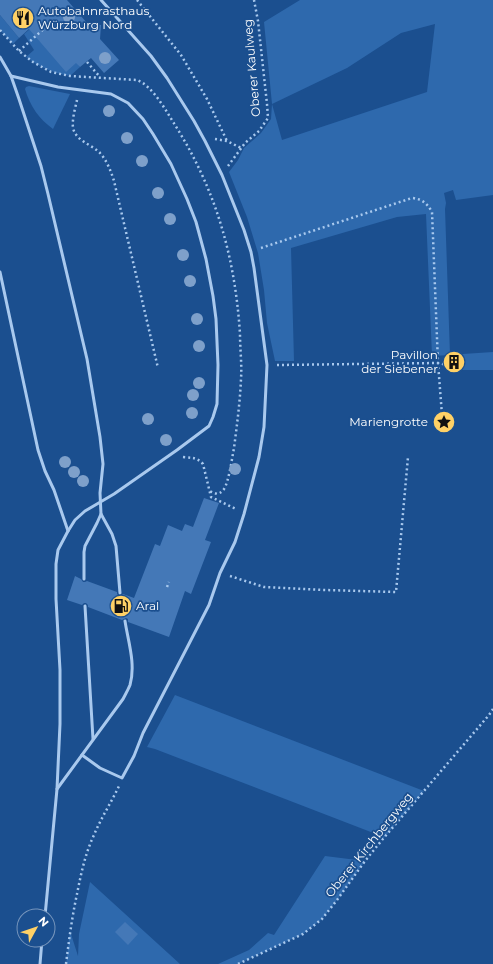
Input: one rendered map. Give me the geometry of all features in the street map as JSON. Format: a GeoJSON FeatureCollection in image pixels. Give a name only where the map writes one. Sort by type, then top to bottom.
{"type":"FeatureCollection","features":[{"type":"Feature","properties":{"kind":"lane"},"geometry":{"type":"LineString","coordinates":[[82,755],[100,768],[122,778],[134,756],[143,733],[209,605],[220,573],[235,542],[259,457],[264,428],[267,365],[251,252],[244,230],[222,175],[206,141],[182,100],[152,56],[102,0]]}},
{"type":"Feature","properties":{"kind":"lane"},"geometry":{"type":"LineString","coordinates":[[0,57],[11,76],[41,166],[68,275],[87,360],[102,451],[103,464],[100,502],[101,514],[112,534],[116,546],[120,593]]}},
{"type":"Feature","properties":{"kind":"lane"},"geometry":{"type":"LineString","coordinates":[[11,76],[39,83],[111,94],[128,103],[138,113],[153,134],[177,176],[196,222],[210,276],[216,319],[218,365],[217,404],[209,426],[114,494],[80,515],[68,531],[58,550],[56,564],[56,599],[60,670],[60,724],[57,789],[46,908]]}},
{"type":"Feature","properties":{"kind":"lane"},"geometry":{"type":"LineString","coordinates":[[0,272],[38,450],[68,531]]}},
{"type":"Feature","properties":{"kind":"lane"},"geometry":{"type":"LineString","coordinates":[[84,580],[85,546],[101,514]]}},
{"type":"Feature","properties":{"kind":"lane"},"geometry":{"type":"LineString","coordinates":[[85,606],[93,739]]}},
{"type":"Feature","properties":{"kind":"lane"},"geometry":{"type":"LineString","coordinates":[[57,789],[123,699],[130,686],[132,665],[125,621]]}},
{"type":"Feature","properties":{"kind":"lane"},"geometry":{"type":"LineString","coordinates":[[40,964],[41,948]]}},
{"type":"Feature","properties":{"kind":"path"},"geometry":{"type":"LineString","coordinates":[[137,0],[181,55],[206,99],[227,141]]}},
{"type":"Feature","properties":{"kind":"path","name":"Oberer Kaulweg"},"geometry":{"type":"LineString","coordinates":[[222,175],[245,143],[259,131],[268,118],[258,21],[254,0]]}},
{"type":"Feature","properties":{"kind":"path"},"geometry":{"type":"LineString","coordinates":[[19,51],[47,26]]}},
{"type":"Feature","properties":{"kind":"path"},"geometry":{"type":"LineString","coordinates":[[0,30],[19,51],[33,62],[51,72],[70,76],[137,80],[146,85],[177,129],[200,170],[211,195],[228,248],[234,279],[239,320],[241,362],[240,396],[232,458],[226,486],[219,494],[209,491]]}},
{"type":"Feature","properties":{"kind":"path"},"geometry":{"type":"LineString","coordinates":[[87,62],[100,77]]}},
{"type":"Feature","properties":{"kind":"path"},"geometry":{"type":"LineString","coordinates":[[70,76],[79,90],[73,120],[73,128],[76,135],[104,158],[111,171],[158,368]]}},
{"type":"Feature","properties":{"kind":"path"},"geometry":{"type":"LineString","coordinates":[[206,141],[216,139],[227,141],[241,148]]}},
{"type":"Feature","properties":{"kind":"path"},"geometry":{"type":"LineString","coordinates":[[251,252],[412,198],[419,199],[424,202],[432,212],[438,363],[442,416]]}},
{"type":"Feature","properties":{"kind":"path"},"geometry":{"type":"LineString","coordinates":[[267,365],[438,363],[447,365]]}},
{"type":"Feature","properties":{"kind":"path"},"geometry":{"type":"LineString","coordinates":[[177,450],[183,457],[198,459],[203,464],[212,498],[226,504]]}},
{"type":"Feature","properties":{"kind":"path"},"geometry":{"type":"LineString","coordinates":[[220,573],[264,587],[396,592],[408,457]]}},
{"type":"Feature","properties":{"kind":"path"},"geometry":{"type":"LineString","coordinates":[[167,587],[169,582]]}},
{"type":"Feature","properties":{"kind":"path","name":"Oberer Kirchbergweg"},"geometry":{"type":"LineString","coordinates":[[238,964],[303,934],[322,919],[382,840],[493,709]]}},
{"type":"Feature","properties":{"kind":"path"},"geometry":{"type":"LineString","coordinates":[[66,964],[70,931],[81,875],[87,854],[94,835],[122,778]]}},
{"type":"Feature","properties":{"kind":"shaded area"},"geometry":{"type":"Polygon","coordinates":[[[300,0],[493,0],[493,195],[456,200],[453,190],[444,193],[446,203],[450,355],[432,356],[426,214],[397,217],[291,248],[294,361],[275,361],[267,323],[264,290],[258,253],[247,217],[229,172],[238,160],[244,148],[261,133],[271,119],[272,104],[264,22],[300,0]],[[435,24],[401,33],[347,68],[272,104],[282,140],[427,92],[435,24]]]}},
{"type":"Feature","properties":{"kind":"shaded area"},"geometry":{"type":"Polygon","coordinates":[[[0,15],[19,38],[13,44],[0,30],[0,15]]]}},
{"type":"Feature","properties":{"kind":"shaded area"},"geometry":{"type":"Polygon","coordinates":[[[42,19],[80,67],[70,76],[46,69],[26,57],[34,50],[24,34],[42,19]]]}},
{"type":"Feature","properties":{"kind":"shaded area"},"geometry":{"type":"Polygon","coordinates":[[[29,86],[70,94],[53,129],[43,121],[32,106],[25,89],[29,86]]]}},
{"type":"Feature","properties":{"kind":"shaded area"},"geometry":{"type":"Polygon","coordinates":[[[493,352],[493,370],[462,370],[460,357],[463,354],[493,352]]]}},
{"type":"Feature","properties":{"kind":"shaded area"},"geometry":{"type":"Polygon","coordinates":[[[175,695],[424,791],[382,840],[376,834],[147,747],[175,695]]]}},
{"type":"Feature","properties":{"kind":"shaded area"},"geometry":{"type":"Polygon","coordinates":[[[325,856],[365,861],[322,919],[303,934],[238,964],[218,964],[249,950],[268,933],[274,935],[325,856]]]}},
{"type":"Feature","properties":{"kind":"shaded area"},"geometry":{"type":"Polygon","coordinates":[[[90,882],[180,964],[66,964],[70,931],[78,956],[79,934],[90,882]]]}},
{"type":"Feature","properties":{"kind":"building"},"geometry":{"type":"Polygon","coordinates":[[[0,0],[67,0],[87,23],[101,25],[100,39],[119,60],[104,73],[91,58],[80,67],[76,63],[66,72],[29,29],[19,38],[0,15],[0,0]]]}},
{"type":"Feature","properties":{"kind":"building"},"geometry":{"type":"Polygon","coordinates":[[[204,498],[219,503],[205,540],[211,542],[191,594],[185,591],[169,637],[128,622],[128,619],[126,618],[122,620],[88,607],[86,603],[82,605],[67,600],[75,576],[83,582],[87,581],[117,592],[119,596],[123,594],[134,598],[155,544],[160,546],[168,525],[182,531],[185,524],[193,527],[204,498]]]}},
{"type":"Feature","properties":{"kind":"building"},"geometry":{"type":"Polygon","coordinates":[[[125,922],[138,934],[128,945],[115,932],[125,922]]]}},
{"type":"Feature","properties":{"kind":"place","name":"Autobahnrasthaus Würzburg Nord"},"geometry":{"type":"Point","coordinates":[23,18]}},
{"type":"Feature","properties":{"kind":"place","name":"Pavillon der Siebener"},"geometry":{"type":"Point","coordinates":[454,362]}},
{"type":"Feature","properties":{"kind":"place","name":"Mariengrotte"},"geometry":{"type":"Point","coordinates":[444,422]}},
{"type":"Feature","properties":{"kind":"place","name":"Aral"},"geometry":{"type":"Point","coordinates":[121,606]}}]}
